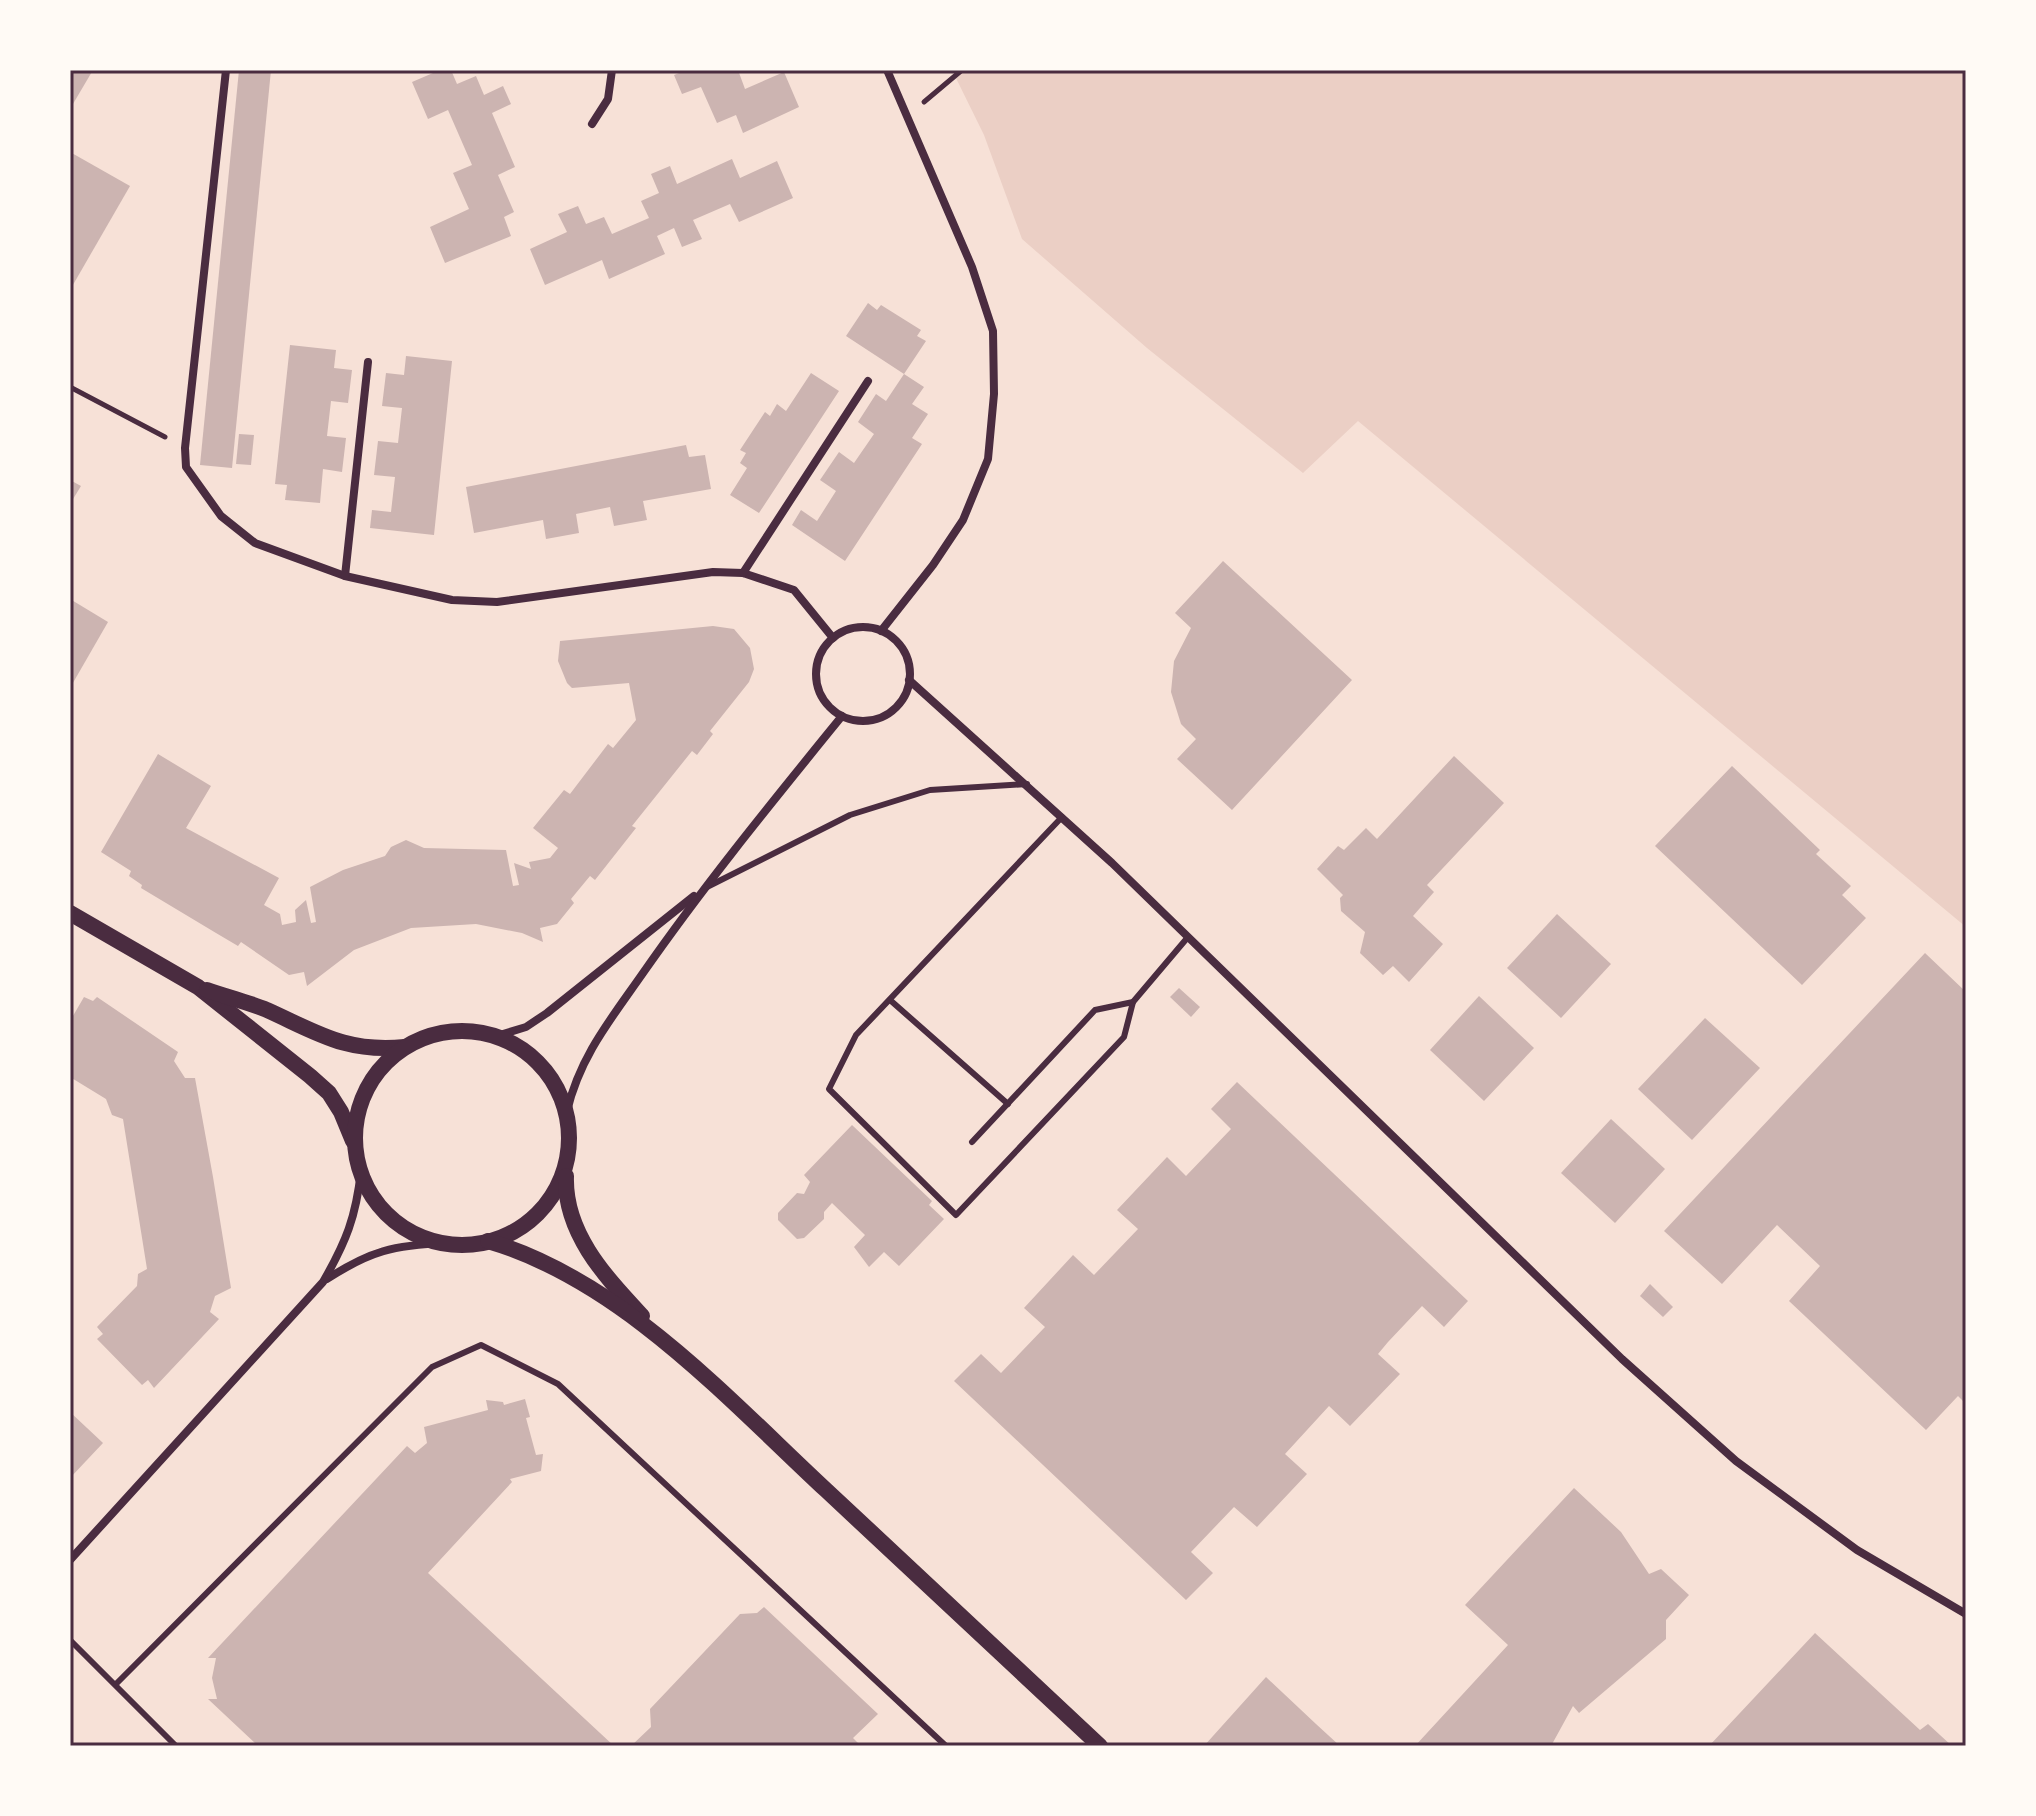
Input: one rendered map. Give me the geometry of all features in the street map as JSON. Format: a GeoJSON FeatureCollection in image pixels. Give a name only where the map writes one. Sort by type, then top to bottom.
{"type":"FeatureCollection","features":[{"type":"Feature","properties":{"kind":"main road"},"geometry":{"type":"LineString","coordinates":[[70,913],[198,987],[329,1093],[345,1120],[361,1171],[381,1209],[406,1230],[446,1243],[467,1246],[488,1241],[526,1225],[549,1202],[566,1165]]}},
{"type":"Feature","properties":{"kind":"main road"},"geometry":{"type":"LineString","coordinates":[[198,987],[266,1010],[315,1035],[356,1048],[407,1046],[442,1033],[474,1032],[505,1040],[533,1057],[554,1081],[567,1111],[570,1143],[565,1193],[578,1235],[599,1266],[684,1361]]}},
{"type":"Feature","properties":{"kind":"main road"},"geometry":{"type":"LineString","coordinates":[[356,1151],[356,1119],[367,1089],[386,1063],[407,1046]]}},
{"type":"Feature","properties":{"kind":"main road"},"geometry":{"type":"LineString","coordinates":[[488,1241],[547,1261],[633,1317],[1100,1746]]}},
{"type":"Feature","properties":{"kind":"street"},"geometry":{"type":"LineString","coordinates":[[226,70],[185,448],[186,467],[221,516],[255,543],[345,576],[452,600],[497,602],[713,572],[743,573],[794,590],[833,638]]}},
{"type":"Feature","properties":{"kind":"street"},"geometry":{"type":"LineString","coordinates":[[592,124],[608,99],[612,70]]}},
{"type":"Feature","properties":{"kind":"street"},"geometry":{"type":"LineString","coordinates":[[881,631],[933,565],[963,520],[988,459],[994,394],[993,331],[972,267],[887,70]]}},
{"type":"Feature","properties":{"kind":"street"},"geometry":{"type":"LineString","coordinates":[[345,576],[368,362]]}},
{"type":"Feature","properties":{"kind":"street"},"geometry":{"type":"LineString","coordinates":[[743,573],[868,381]]}},
{"type":"Feature","properties":{"kind":"street"},"geometry":{"type":"LineString","coordinates":[[856,627],[881,631],[904,651],[909,680],[905,695],[885,716],[871,721],[842,716],[829,708],[815,680],[822,649],[833,638],[856,627]]}},
{"type":"Feature","properties":{"kind":"street"},"geometry":{"type":"LineString","coordinates":[[909,680],[1028,784],[1622,1359],[1736,1461],[1857,1550],[1966,1614]]}},
{"type":"Feature","properties":{"kind":"street"},"geometry":{"type":"LineString","coordinates":[[567,1111],[582,1061],[701,891],[842,716]]}},
{"type":"Feature","properties":{"kind":"street"},"geometry":{"type":"LineString","coordinates":[[493,1037],[526,1027],[547,1013],[701,891]]}},
{"type":"Feature","properties":{"kind":"street"},"geometry":{"type":"LineString","coordinates":[[70,1560],[323,1282],[347,1240],[355,1217],[361,1171]]}},
{"type":"Feature","properties":{"kind":"street"},"geometry":{"type":"LineString","coordinates":[[323,1282],[363,1256],[415,1245],[446,1243]]}},
{"type":"Feature","properties":{"kind":"lane"},"geometry":{"type":"LineString","coordinates":[[701,891],[850,815],[930,790],[1028,784]]}},
{"type":"Feature","properties":{"kind":"lane"},"geometry":{"type":"LineString","coordinates":[[1062,817],[856,1035],[829,1089],[956,1215],[1124,1037],[1133,1002],[1188,937]]}},
{"type":"Feature","properties":{"kind":"lane"},"geometry":{"type":"LineString","coordinates":[[890,1000],[1008,1104]]}},
{"type":"Feature","properties":{"kind":"lane"},"geometry":{"type":"LineString","coordinates":[[972,1142],[1095,1010],[1133,1002]]}},
{"type":"Feature","properties":{"kind":"lane"},"geometry":{"type":"LineString","coordinates":[[116,1684],[432,1367],[481,1345],[558,1384],[946,1746]]}},
{"type":"Feature","properties":{"kind":"lane"},"geometry":{"type":"LineString","coordinates":[[70,1640],[176,1746]]}},
{"type":"Feature","properties":{"kind":"path"},"geometry":{"type":"LineString","coordinates":[[908,116],[962,70]]}},
{"type":"Feature","properties":{"kind":"path"},"geometry":{"type":"LineString","coordinates":[[70,387],[185,448]]}},
{"type":"Feature","properties":{"kind":"shaded area"},"geometry":{"type":"Polygon","coordinates":[[[952,70],[1966,70],[1966,927],[1358,421],[1303,473],[1147,348],[1022,239],[984,135],[952,70]]]}},
{"type":"Feature","properties":{"kind":"building"},"geometry":{"type":"Polygon","coordinates":[[[70,70],[93,70],[70,109],[70,70]]]}},
{"type":"Feature","properties":{"kind":"building"},"geometry":{"type":"Polygon","coordinates":[[[239,70],[271,70],[232,468],[200,465],[239,70]]]}},
{"type":"Feature","properties":{"kind":"building"},"geometry":{"type":"Polygon","coordinates":[[[440,70],[451,70],[457,84],[476,76],[484,95],[503,86],[511,104],[492,113],[515,167],[498,175],[514,212],[504,217],[511,236],[445,263],[430,227],[469,209],[453,173],[472,165],[448,110],[428,119],[412,82],[440,70]]]}},
{"type":"Feature","properties":{"kind":"building"},"geometry":{"type":"Polygon","coordinates":[[[687,70],[738,70],[745,89],[784,72],[799,107],[743,133],[736,115],[717,123],[701,87],[682,94],[674,75],[687,70]]]}},
{"type":"Feature","properties":{"kind":"building"},"geometry":{"type":"Polygon","coordinates":[[[70,152],[130,186],[70,290],[70,152]]]}},
{"type":"Feature","properties":{"kind":"building"},"geometry":{"type":"Polygon","coordinates":[[[732,159],[740,178],[777,161],[793,198],[739,222],[730,204],[693,220],[702,239],[682,247],[674,228],[657,236],[665,254],[609,279],[602,260],[545,285],[530,249],[567,232],[558,214],[578,206],[586,224],[604,217],[612,234],[649,218],[641,201],[659,193],[651,174],[670,166],[677,184],[732,159]]]}},
{"type":"Feature","properties":{"kind":"building"},"geometry":{"type":"Polygon","coordinates":[[[868,303],[877,310],[881,305],[921,330],[917,336],[926,341],[904,374],[846,336],[868,303]]]}},
{"type":"Feature","properties":{"kind":"building"},"geometry":{"type":"Polygon","coordinates":[[[290,345],[336,350],[334,368],[352,370],[348,403],[331,401],[327,436],[346,438],[342,472],[323,469],[320,503],[285,500],[287,485],[275,484],[290,345]]]}},
{"type":"Feature","properties":{"kind":"building"},"geometry":{"type":"Polygon","coordinates":[[[406,356],[452,361],[434,535],[370,528],[372,510],[391,512],[395,477],[374,475],[378,441],[398,443],[402,408],[382,406],[386,373],[404,375],[406,356]]]}},
{"type":"Feature","properties":{"kind":"building"},"geometry":{"type":"Polygon","coordinates":[[[811,373],[839,391],[759,513],[730,495],[747,468],[740,463],[746,453],[740,450],[765,412],[770,416],[777,404],[786,411],[811,373]]]}},
{"type":"Feature","properties":{"kind":"building"},"geometry":{"type":"Polygon","coordinates":[[[904,374],[924,387],[912,404],[928,414],[912,438],[922,444],[845,561],[792,525],[801,510],[817,521],[836,491],[820,480],[839,452],[854,463],[874,434],[858,422],[876,394],[886,401],[904,374]]]}},
{"type":"Feature","properties":{"kind":"building"},"geometry":{"type":"Polygon","coordinates":[[[239,434],[254,435],[251,465],[236,464],[239,434]]]}},
{"type":"Feature","properties":{"kind":"building"},"geometry":{"type":"Polygon","coordinates":[[[686,445],[689,457],[705,455],[711,489],[643,501],[647,520],[614,526],[610,507],[576,514],[579,533],[546,539],[543,520],[474,533],[466,487],[686,445]]]}},
{"type":"Feature","properties":{"kind":"building"},"geometry":{"type":"Polygon","coordinates":[[[70,480],[81,486],[70,504],[70,480]]]}},
{"type":"Feature","properties":{"kind":"building"},"geometry":{"type":"Polygon","coordinates":[[[1223,561],[1352,680],[1232,810],[1177,759],[1196,739],[1181,724],[1171,692],[1174,661],[1191,628],[1175,613],[1223,561]]]}},
{"type":"Feature","properties":{"kind":"building"},"geometry":{"type":"Polygon","coordinates":[[[70,599],[108,622],[70,688],[70,599]]]}},
{"type":"Feature","properties":{"kind":"building"},"geometry":{"type":"Polygon","coordinates":[[[713,626],[734,629],[750,648],[754,669],[749,682],[710,731],[713,734],[697,755],[692,751],[632,826],[636,828],[595,880],[590,876],[571,899],[574,903],[557,924],[540,928],[543,942],[522,933],[476,924],[411,928],[354,950],[307,986],[304,972],[289,975],[241,942],[238,946],[216,933],[141,888],[142,885],[129,876],[131,871],[101,852],[158,754],[211,786],[186,828],[279,878],[264,905],[280,914],[282,925],[296,922],[295,910],[306,900],[311,923],[316,922],[310,887],[343,870],[385,856],[391,847],[406,840],[424,848],[506,850],[513,886],[519,885],[514,863],[531,869],[529,862],[550,858],[558,848],[533,828],[564,790],[570,794],[608,744],[613,748],[636,720],[629,683],[572,688],[567,683],[558,661],[560,641],[713,626]]]}},
{"type":"Feature","properties":{"kind":"building"},"geometry":{"type":"Polygon","coordinates":[[[1454,756],[1504,803],[1427,885],[1434,892],[1413,916],[1443,944],[1409,982],[1393,966],[1383,975],[1360,953],[1365,932],[1341,911],[1340,898],[1343,895],[1317,869],[1338,846],[1344,850],[1366,828],[1377,839],[1454,756]]]}},
{"type":"Feature","properties":{"kind":"building"},"geometry":{"type":"Polygon","coordinates":[[[1732,766],[1820,850],[1816,854],[1851,886],[1842,895],[1866,918],[1802,985],[1655,846],[1732,766]]]}},
{"type":"Feature","properties":{"kind":"building"},"geometry":{"type":"Polygon","coordinates":[[[1557,914],[1611,964],[1561,1018],[1507,968],[1557,914]]]}},
{"type":"Feature","properties":{"kind":"building"},"geometry":{"type":"Polygon","coordinates":[[[1925,953],[1966,992],[1966,1404],[1958,1396],[1926,1430],[1789,1301],[1820,1266],[1777,1225],[1722,1284],[1664,1231],[1925,953]]]}},
{"type":"Feature","properties":{"kind":"building"},"geometry":{"type":"Polygon","coordinates":[[[1179,988],[1200,1007],[1191,1017],[1170,997],[1179,988]]]}},
{"type":"Feature","properties":{"kind":"building"},"geometry":{"type":"Polygon","coordinates":[[[1479,996],[1534,1048],[1484,1101],[1430,1050],[1479,996]]]}},
{"type":"Feature","properties":{"kind":"building"},"geometry":{"type":"Polygon","coordinates":[[[84,997],[93,1001],[97,997],[178,1052],[174,1061],[185,1078],[195,1078],[213,1177],[231,1288],[215,1296],[210,1312],[219,1319],[154,1388],[148,1380],[142,1385],[97,1339],[103,1334],[97,1327],[137,1286],[138,1274],[147,1269],[123,1119],[112,1115],[106,1099],[70,1077],[70,1021],[84,997]]]}},
{"type":"Feature","properties":{"kind":"building"},"geometry":{"type":"Polygon","coordinates":[[[1705,1018],[1760,1068],[1692,1140],[1638,1089],[1705,1018]]]}},
{"type":"Feature","properties":{"kind":"building"},"geometry":{"type":"Polygon","coordinates":[[[1237,1082],[1468,1301],[1444,1327],[1422,1306],[1388,1342],[1378,1354],[1400,1374],[1350,1426],[1329,1406],[1285,1454],[1307,1474],[1257,1527],[1234,1507],[1191,1552],[1213,1573],[1186,1600],[954,1381],[981,1354],[1001,1373],[1045,1327],[1024,1308],[1073,1255],[1094,1275],[1138,1229],[1117,1210],[1167,1157],[1186,1176],[1231,1129],[1211,1109],[1237,1082]]]}},
{"type":"Feature","properties":{"kind":"building"},"geometry":{"type":"Polygon","coordinates":[[[1611,1119],[1665,1169],[1615,1223],[1561,1173],[1611,1119]]]}},
{"type":"Feature","properties":{"kind":"building"},"geometry":{"type":"Polygon","coordinates":[[[852,1125],[932,1201],[929,1205],[944,1219],[899,1266],[884,1252],[869,1267],[854,1247],[865,1235],[832,1203],[824,1212],[824,1219],[804,1238],[797,1239],[778,1220],[778,1213],[797,1193],[804,1194],[810,1182],[804,1175],[852,1125]]]}},
{"type":"Feature","properties":{"kind":"building"},"geometry":{"type":"Polygon","coordinates":[[[1650,1284],[1673,1307],[1663,1317],[1640,1296],[1650,1284]]]}},
{"type":"Feature","properties":{"kind":"building"},"geometry":{"type":"Polygon","coordinates":[[[525,1399],[530,1417],[526,1418],[536,1455],[543,1454],[541,1471],[510,1479],[512,1482],[428,1573],[614,1746],[258,1746],[208,1699],[217,1699],[212,1678],[216,1658],[208,1658],[407,1446],[415,1453],[427,1443],[424,1427],[488,1410],[486,1400],[503,1402],[504,1405],[525,1399]]]}},
{"type":"Feature","properties":{"kind":"building"},"geometry":{"type":"Polygon","coordinates":[[[70,1412],[103,1443],[70,1478],[70,1412]]]}},
{"type":"Feature","properties":{"kind":"building"},"geometry":{"type":"Polygon","coordinates":[[[1574,1488],[1621,1532],[1649,1574],[1661,1569],[1689,1595],[1666,1620],[1666,1639],[1579,1713],[1573,1706],[1551,1746],[1415,1746],[1508,1645],[1465,1605],[1574,1488]]]}},
{"type":"Feature","properties":{"kind":"building"},"geometry":{"type":"Polygon","coordinates":[[[764,1607],[878,1714],[853,1738],[861,1746],[631,1746],[651,1727],[650,1709],[740,1614],[757,1613],[764,1607]]]}},
{"type":"Feature","properties":{"kind":"building"},"geometry":{"type":"Polygon","coordinates":[[[1815,1633],[1920,1730],[1928,1724],[1952,1746],[1709,1746],[1815,1633]]]}},
{"type":"Feature","properties":{"kind":"building"},"geometry":{"type":"Polygon","coordinates":[[[1266,1677],[1316,1724],[1340,1746],[1204,1746],[1266,1677]]]}}]}
